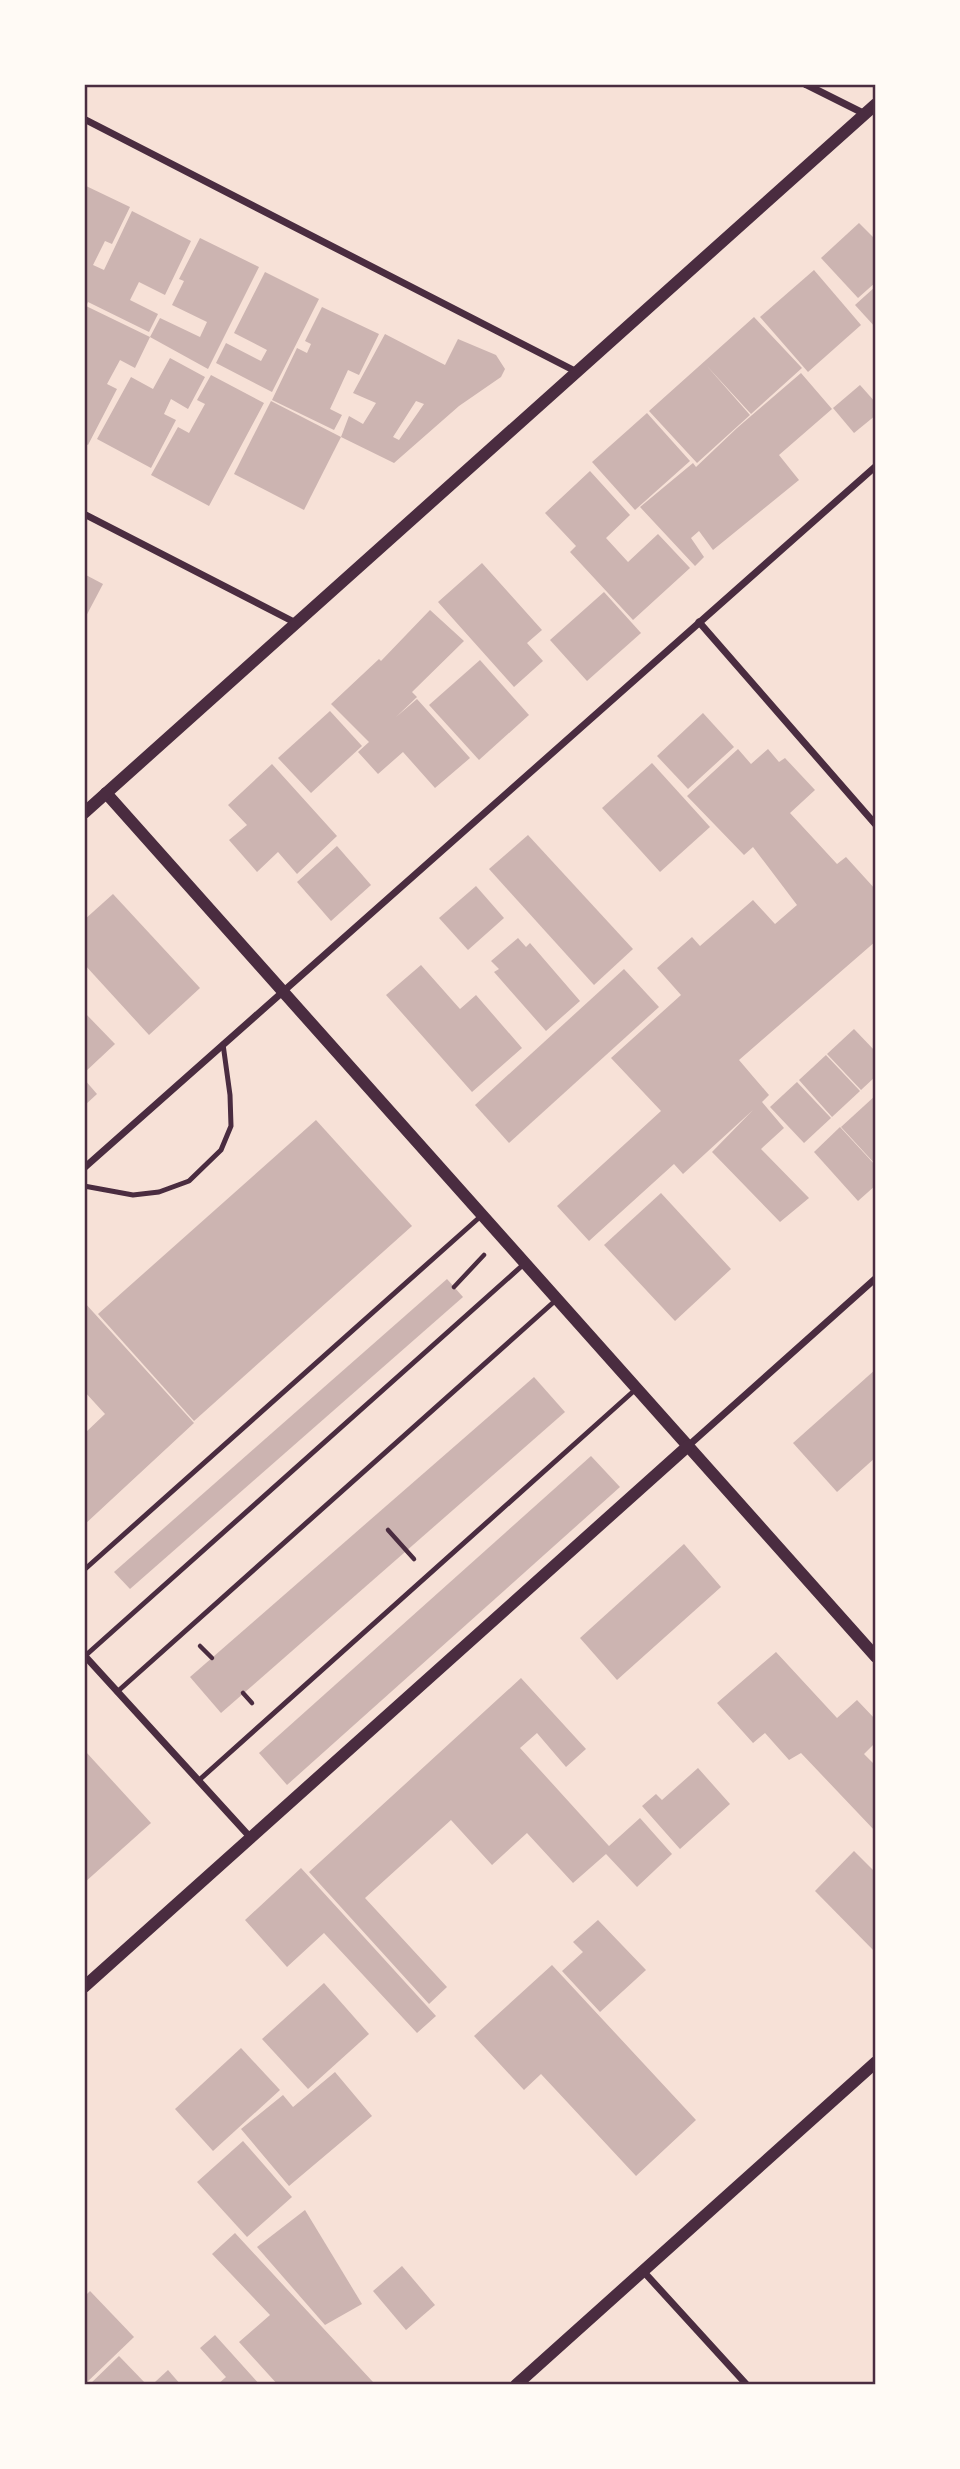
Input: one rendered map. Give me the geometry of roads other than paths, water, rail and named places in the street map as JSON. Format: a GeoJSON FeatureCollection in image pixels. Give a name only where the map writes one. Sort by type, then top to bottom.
{"type":"FeatureCollection","features":[{"type":"Feature","properties":{"kind":"street"},"geometry":{"type":"LineString","coordinates":[[805,84],[865,114]]}},
{"type":"Feature","properties":{"kind":"street"},"geometry":{"type":"LineString","coordinates":[[84,813],[876,104]]}},
{"type":"Feature","properties":{"kind":"street"},"geometry":{"type":"LineString","coordinates":[[84,119],[577,372]]}},
{"type":"Feature","properties":{"kind":"street"},"geometry":{"type":"LineString","coordinates":[[84,1168],[876,466]]}},
{"type":"Feature","properties":{"kind":"street"},"geometry":{"type":"LineString","coordinates":[[84,514],[296,623]]}},
{"type":"Feature","properties":{"kind":"street"},"geometry":{"type":"LineString","coordinates":[[699,622],[876,825]]}},
{"type":"Feature","properties":{"kind":"street"},"geometry":{"type":"LineString","coordinates":[[106,793],[876,1657]]}},
{"type":"Feature","properties":{"kind":"street"},"geometry":{"type":"LineString","coordinates":[[84,1987],[876,1278]]}},
{"type":"Feature","properties":{"kind":"street"},"geometry":{"type":"LineString","coordinates":[[85,1656],[250,1838]]}},
{"type":"Feature","properties":{"kind":"street"},"geometry":{"type":"LineString","coordinates":[[516,2385],[876,2062]]}},
{"type":"Feature","properties":{"kind":"street"},"geometry":{"type":"LineString","coordinates":[[643,2271],[747,2385]]}},
{"type":"Feature","properties":{"kind":"lane"},"geometry":{"type":"LineString","coordinates":[[84,1186],[133,1195],[159,1192],[189,1181],[221,1150],[231,1126],[223,1044]]}},
{"type":"Feature","properties":{"kind":"lane"},"geometry":{"type":"LineString","coordinates":[[84,1570],[482,1215]]}},
{"type":"Feature","properties":{"kind":"lane"},"geometry":{"type":"LineString","coordinates":[[85,1656],[525,1263]]}},
{"type":"Feature","properties":{"kind":"lane"},"geometry":{"type":"LineString","coordinates":[[117,1692],[557,1300]]}},
{"type":"Feature","properties":{"kind":"lane"},"geometry":{"type":"LineString","coordinates":[[198,1781],[636,1389]]}}]}
